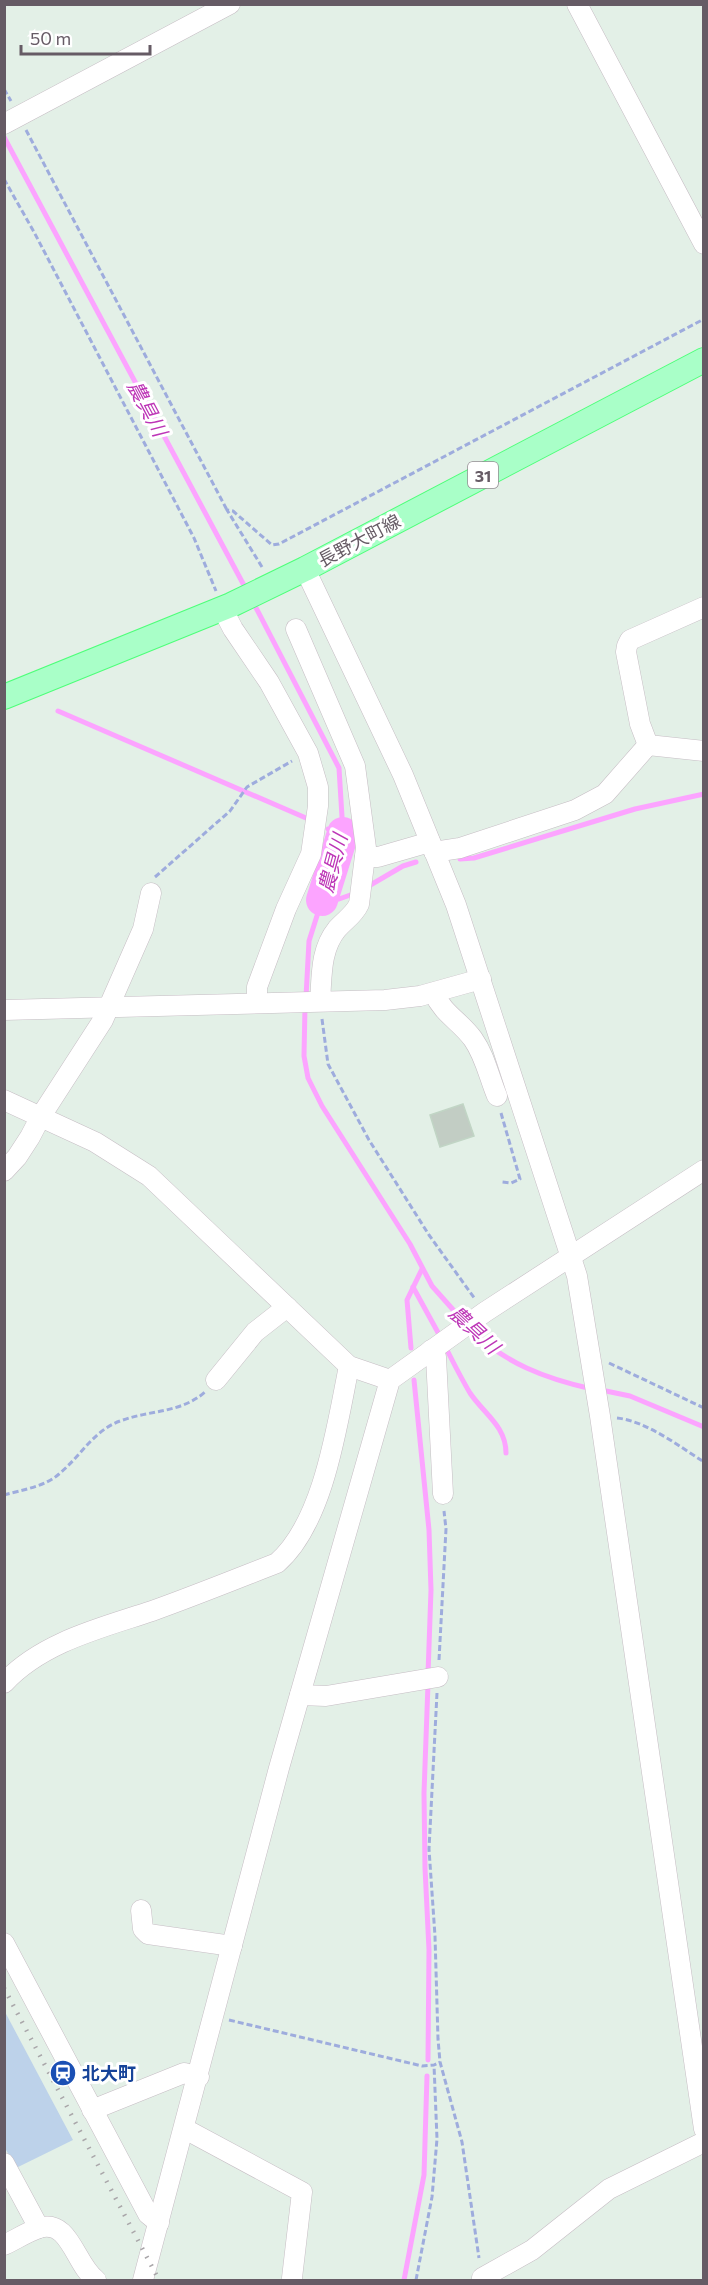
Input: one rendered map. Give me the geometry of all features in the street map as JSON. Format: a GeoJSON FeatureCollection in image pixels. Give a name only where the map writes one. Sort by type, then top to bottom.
{"type":"FeatureCollection","features":[{"type":"Feature","properties":{"kind":"main road","name":"長野大町線"},"geometry":{"type":"LineString","coordinates":[[4,697],[227,606],[305,569],[704,360]]}},
{"type":"Feature","properties":{"kind":"street"},"geometry":{"type":"LineString","coordinates":[[11,121],[230,4]]}},
{"type":"Feature","properties":{"kind":"street"},"geometry":{"type":"LineString","coordinates":[[577,4],[704,244]]}},
{"type":"Feature","properties":{"kind":"street"},"geometry":{"type":"LineString","coordinates":[[305,569],[403,775],[456,905],[571,1255],[585,1315],[593,1366],[704,2129]]}},
{"type":"Feature","properties":{"kind":"street"},"geometry":{"type":"LineString","coordinates":[[227,606],[233,628],[269,682],[308,753],[318,787],[316,830],[310,854],[286,909],[257,987],[262,1003]]}},
{"type":"Feature","properties":{"kind":"street"},"geometry":{"type":"LineString","coordinates":[[648,745],[638,713],[627,646],[630,640],[704,607]]}},
{"type":"Feature","properties":{"kind":"street"},"geometry":{"type":"LineString","coordinates":[[296,629],[356,766],[362,808],[365,857],[359,904],[356,911],[337,929],[323,955],[316,1002]]}},
{"type":"Feature","properties":{"kind":"street"},"geometry":{"type":"LineString","coordinates":[[365,857],[378,857],[432,847],[460,848],[575,810],[605,794],[648,745]]}},
{"type":"Feature","properties":{"kind":"street"},"geometry":{"type":"LineString","coordinates":[[648,745],[704,751]]}},
{"type":"Feature","properties":{"kind":"street"},"geometry":{"type":"LineString","coordinates":[[4,1170],[17,1157],[104,1020],[107,1008],[143,929],[151,893]]}},
{"type":"Feature","properties":{"kind":"street"},"geometry":{"type":"LineString","coordinates":[[4,1010],[385,1000],[434,993],[481,979]]}},
{"type":"Feature","properties":{"kind":"street"},"geometry":{"type":"LineString","coordinates":[[434,993],[439,1005],[462,1024],[480,1049],[497,1096]]}},
{"type":"Feature","properties":{"kind":"street"},"geometry":{"type":"LineString","coordinates":[[4,1100],[94,1142],[149,1176],[349,1365],[390,1380]]}},
{"type":"Feature","properties":{"kind":"street"},"geometry":{"type":"LineString","coordinates":[[143,2280],[300,1695],[390,1380],[481,1315],[704,1170]]}},
{"type":"Feature","properties":{"kind":"street"},"geometry":{"type":"LineString","coordinates":[[216,1380],[255,1332],[287,1307]]}},
{"type":"Feature","properties":{"kind":"street"},"geometry":{"type":"LineString","coordinates":[[435,1348],[443,1494]]}},
{"type":"Feature","properties":{"kind":"street"},"geometry":{"type":"LineString","coordinates":[[4,1683],[36,1655],[115,1622],[277,1563],[289,1553],[324,1482],[349,1365]]}},
{"type":"Feature","properties":{"kind":"street"},"geometry":{"type":"LineString","coordinates":[[300,1695],[326,1696],[431,1678]]}},
{"type":"Feature","properties":{"kind":"street"},"geometry":{"type":"LineString","coordinates":[[141,1911],[143,1929],[148,1934],[232,1946]]}},
{"type":"Feature","properties":{"kind":"street"},"geometry":{"type":"LineString","coordinates":[[4,1943],[148,2214],[159,2223]]}},
{"type":"Feature","properties":{"kind":"street"},"geometry":{"type":"LineString","coordinates":[[92,2110],[184,2073],[199,2077]]}},
{"type":"Feature","properties":{"kind":"street"},"geometry":{"type":"LineString","coordinates":[[184,2129],[302,2192],[292,2278]]}},
{"type":"Feature","properties":{"kind":"street"},"geometry":{"type":"LineString","coordinates":[[483,2279],[532,2250],[609,2189],[704,2142]]}},
{"type":"Feature","properties":{"kind":"street"},"geometry":{"type":"LineString","coordinates":[[4,2163],[39,2228]]}},
{"type":"Feature","properties":{"kind":"street"},"geometry":{"type":"LineString","coordinates":[[4,2245],[39,2228],[58,2228],[64,2232],[79,2261],[96,2280]]}},
{"type":"Feature","properties":{"kind":"path"},"geometry":{"type":"LineString","coordinates":[[11,121],[227,510],[267,587]]}},
{"type":"Feature","properties":{"kind":"path"},"geometry":{"type":"LineString","coordinates":[[4,179],[194,538],[227,606]]}},
{"type":"Feature","properties":{"kind":"path"},"geometry":{"type":"LineString","coordinates":[[227,510],[233,511],[272,546],[279,544],[704,319]]}},
{"type":"Feature","properties":{"kind":"path"},"geometry":{"type":"LineString","coordinates":[[151,893],[154,877],[230,811],[246,787],[308,753]]}},
{"type":"Feature","properties":{"kind":"path"},"geometry":{"type":"LineString","coordinates":[[316,1002],[328,1064],[369,1140],[481,1315]]}},
{"type":"Feature","properties":{"kind":"path"},"geometry":{"type":"LineString","coordinates":[[497,1096],[520,1179],[511,1184],[502,1182]]}},
{"type":"Feature","properties":{"kind":"path"},"geometry":{"type":"LineString","coordinates":[[593,1366],[612,1364],[704,1408]]}},
{"type":"Feature","properties":{"kind":"path"},"geometry":{"type":"LineString","coordinates":[[4,1495],[59,1475],[88,1441],[103,1429],[122,1420],[191,1403],[216,1380]]}},
{"type":"Feature","properties":{"kind":"path"},"geometry":{"type":"LineString","coordinates":[[599,1411],[629,1419],[704,1462]]}},
{"type":"Feature","properties":{"kind":"path"},"geometry":{"type":"LineString","coordinates":[[443,1494],[446,1529],[431,1678],[429,1849],[440,2062],[462,2142],[483,2279]]}},
{"type":"Feature","properties":{"kind":"path"},"geometry":{"type":"LineString","coordinates":[[214,2017],[422,2066],[440,2062]]}},
{"type":"Feature","properties":{"kind":"path"},"geometry":{"type":"LineString","coordinates":[[416,2280],[432,2197],[437,2139],[434,2065]]}},
{"type":"Feature","properties":{"kind":"shaded area"},"geometry":{"type":"Polygon","coordinates":[[[4,2010],[73,2140],[16,2168],[5,2148],[4,2010]]]}},
{"type":"Feature","properties":{"kind":"building"},"geometry":{"type":"Polygon","coordinates":[[[463,1104],[474,1136],[440,1147],[430,1115],[463,1104]]]}},
{"type":"Feature","properties":{"kind":"waterway","name":"農具川"},"geometry":{"type":"LineString","coordinates":[[4,137],[247,591]]}},
{"type":"Feature","properties":{"kind":"waterway","name":"農具川"},"geometry":{"type":"LineString","coordinates":[[253,602],[339,768],[343,833],[328,829]]}},
{"type":"Feature","properties":{"kind":"waterway"},"geometry":{"type":"LineString","coordinates":[[58,711],[306,818]]}},
{"type":"Feature","properties":{"kind":"waterway"},"geometry":{"type":"LineString","coordinates":[[460,859],[474,858],[635,809],[704,794]]}},
{"type":"Feature","properties":{"kind":"waterway","name":"農具川"},"geometry":{"type":"LineString","coordinates":[[322,900],[343,833]]}},
{"type":"Feature","properties":{"kind":"waterway"},"geometry":{"type":"LineString","coordinates":[[367,887],[403,866],[416,862]]}},
{"type":"Feature","properties":{"kind":"waterway","name":"農具川"},"geometry":{"type":"LineString","coordinates":[[306,997],[309,941],[322,900],[339,899],[356,893]]}},
{"type":"Feature","properties":{"kind":"waterway","name":"農具川"},"geometry":{"type":"LineString","coordinates":[[305,1006],[304,1056],[308,1078],[322,1106],[410,1244],[432,1286],[464,1322]]}},
{"type":"Feature","properties":{"kind":"waterway"},"geometry":{"type":"LineString","coordinates":[[411,1348],[407,1300],[422,1269]]}},
{"type":"Feature","properties":{"kind":"waterway"},"geometry":{"type":"LineString","coordinates":[[413,1287],[441,1338]]}},
{"type":"Feature","properties":{"kind":"waterway","name":"農具川"},"geometry":{"type":"LineString","coordinates":[[471,1329],[497,1351],[527,1368],[542,1375],[592,1389]]}},
{"type":"Feature","properties":{"kind":"waterway"},"geometry":{"type":"LineString","coordinates":[[445,1346],[470,1393],[502,1435],[506,1453]]}},
{"type":"Feature","properties":{"kind":"waterway"},"geometry":{"type":"LineString","coordinates":[[414,1380],[429,1530],[431,1590],[428,1674]]}},
{"type":"Feature","properties":{"kind":"waterway","name":"農具川"},"geometry":{"type":"LineString","coordinates":[[601,1390],[630,1396],[704,1427]]}},
{"type":"Feature","properties":{"kind":"waterway"},"geometry":{"type":"LineString","coordinates":[[428,1684],[424,1793],[429,1950],[428,2060]]}},
{"type":"Feature","properties":{"kind":"waterway"},"geometry":{"type":"LineString","coordinates":[[404,2280],[424,2175],[427,2076]]}},
{"type":"Feature","properties":{"kind":"railway"},"geometry":{"type":"LineString","coordinates":[[4,1988],[159,2280]]}},
{"type":"Feature","properties":{"kind":"place","name":"北大町"},"geometry":{"type":"Point","coordinates":[63,2073]}}]}
